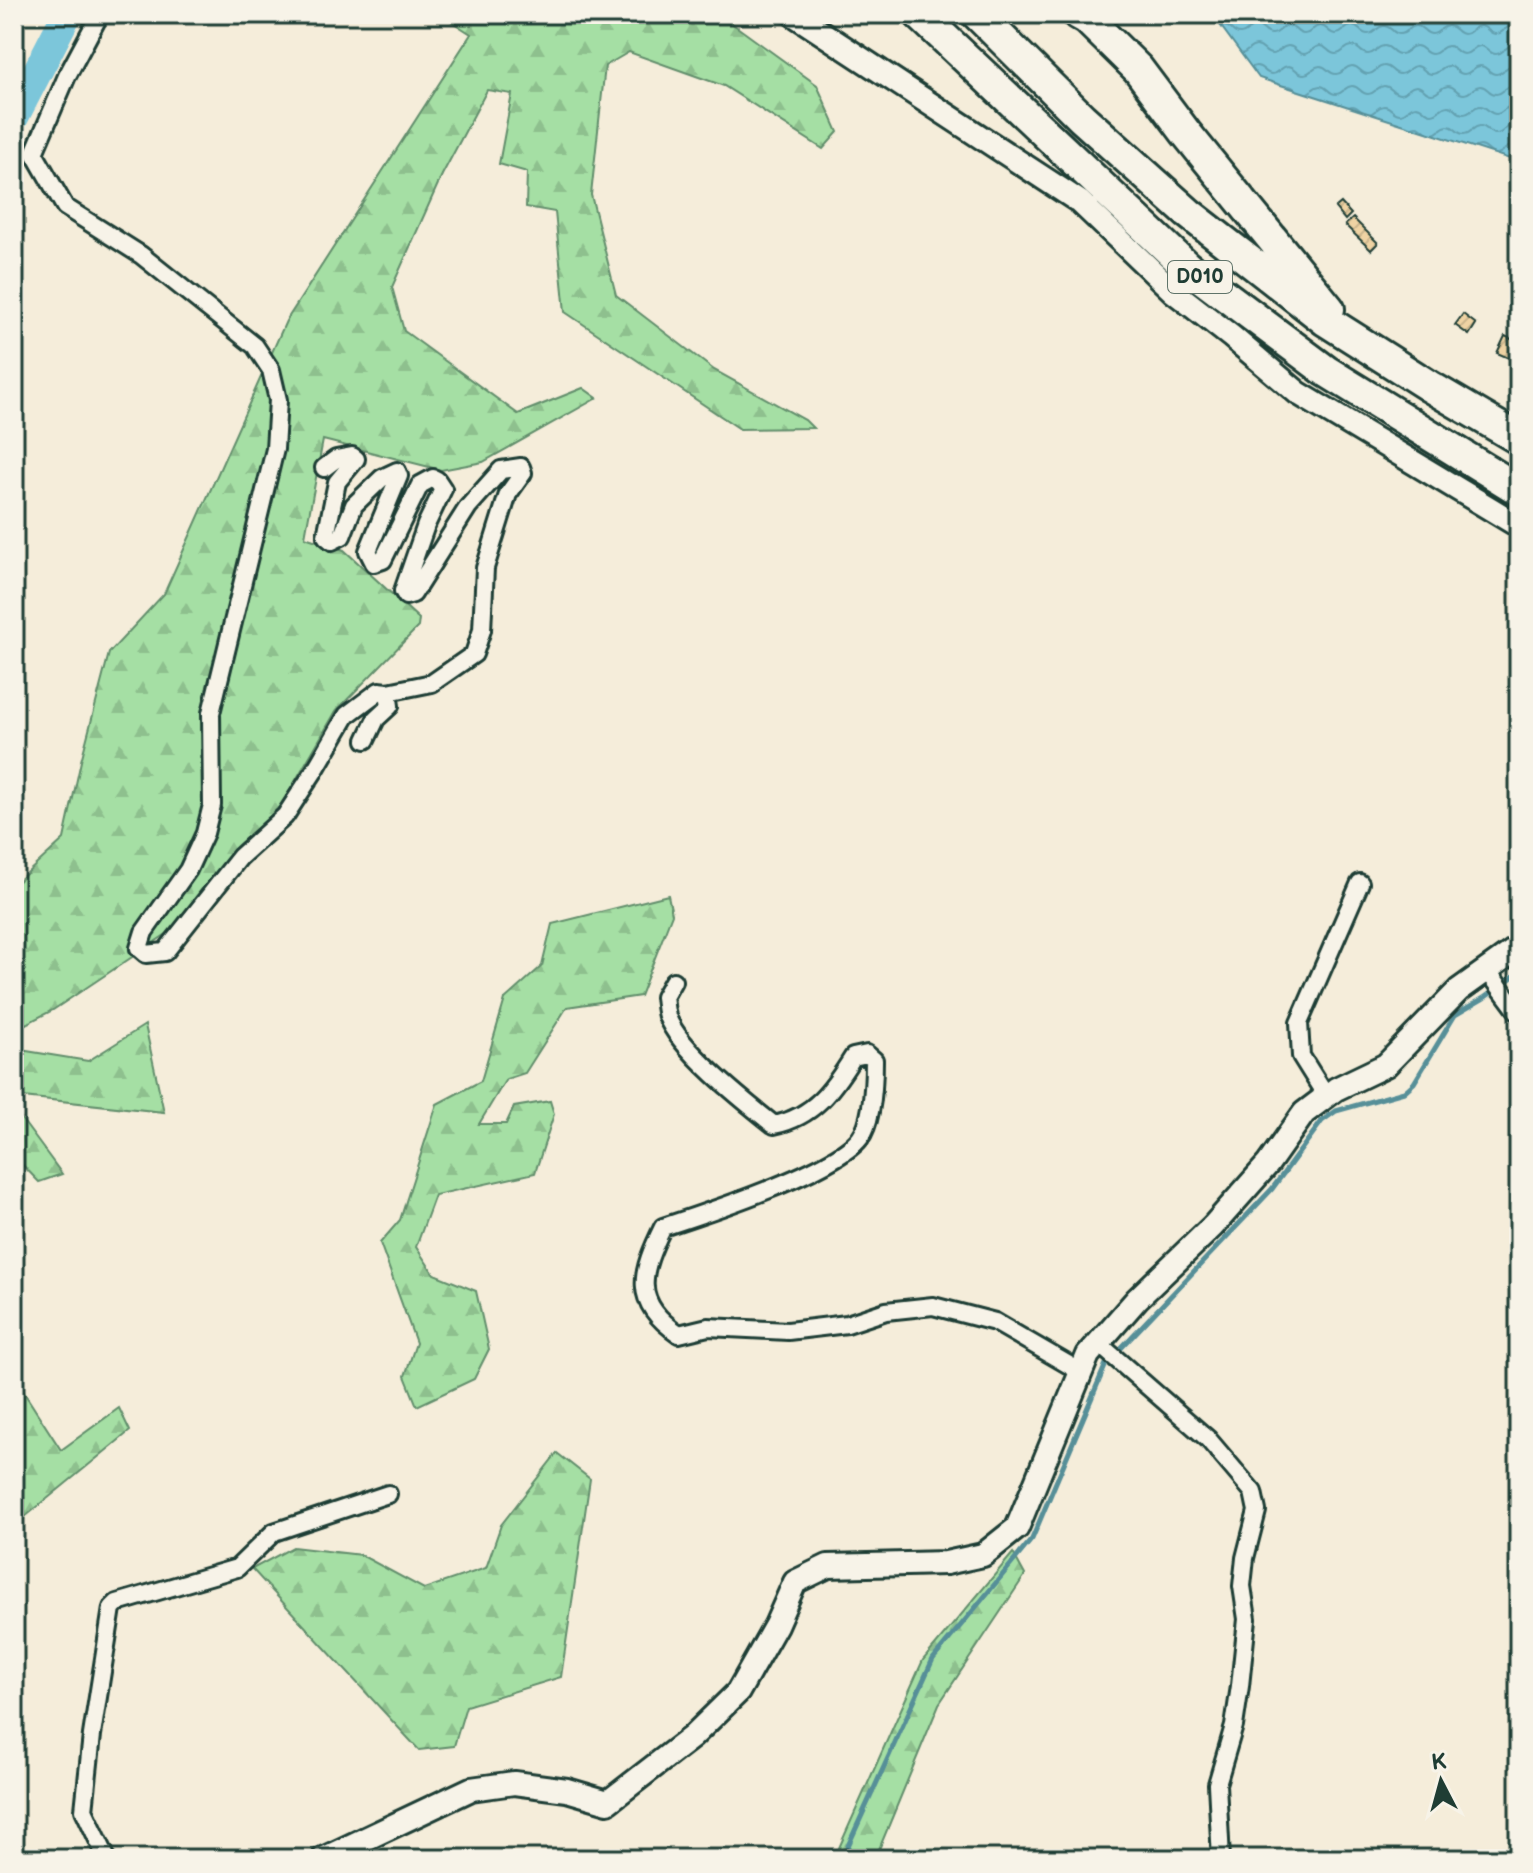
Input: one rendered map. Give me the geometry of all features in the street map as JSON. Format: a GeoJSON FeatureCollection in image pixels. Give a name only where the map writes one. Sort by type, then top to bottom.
{"type":"FeatureCollection","features":[{"type":"Feature","properties":{"kind":"highway","name":"D010"},"geometry":{"type":"LineString","coordinates":[[919,14],[1187,267],[1326,371],[1519,490]]}},
{"type":"Feature","properties":{"kind":"highway","name":"D010"},"geometry":{"type":"LineString","coordinates":[[977,14],[1082,118],[1188,213],[1325,320],[1519,439]]}},
{"type":"Feature","properties":{"kind":"highway"},"geometry":{"type":"LineString","coordinates":[[1078,14],[1138,69],[1350,336]]}},
{"type":"Feature","properties":{"kind":"street"},"geometry":{"type":"LineString","coordinates":[[100,14],[67,76],[34,153],[65,207],[141,255],[255,346],[271,370],[278,400],[275,449],[211,713],[212,805],[205,833],[188,870],[144,932],[139,948],[146,954],[165,952],[240,857],[285,816],[347,715],[379,691],[432,683],[474,654],[482,630],[485,568],[508,494],[523,473],[521,467],[501,470],[468,507],[413,594],[406,596],[403,591],[426,525],[443,489],[433,478],[420,485],[383,560],[374,563],[368,551],[399,476],[397,471],[382,478],[354,505],[342,536],[332,541],[326,536],[337,482],[356,459],[352,456],[336,459],[324,468]]}},
{"type":"Feature","properties":{"kind":"street"},"geometry":{"type":"LineString","coordinates":[[793,14],[1080,202],[1173,291],[1298,393],[1519,526]]}},
{"type":"Feature","properties":{"kind":"street"},"geometry":{"type":"LineString","coordinates":[[366,740],[376,719],[390,706],[388,692]]}},
{"type":"Feature","properties":{"kind":"street"},"geometry":{"type":"LineString","coordinates":[[1326,1096],[1301,1056],[1299,1023],[1360,883]]}},
{"type":"Feature","properties":{"kind":"street"},"geometry":{"type":"LineString","coordinates":[[323,1859],[471,1789],[514,1783],[567,1790],[608,1802],[692,1737],[738,1692],[776,1625],[795,1582],[828,1566],[946,1563],[983,1555],[1017,1528],[1088,1355],[1098,1343],[1268,1164],[1304,1113],[1336,1089],[1386,1065],[1459,990],[1519,947]]}},
{"type":"Feature","properties":{"kind":"street"},"geometry":{"type":"LineString","coordinates":[[1487,970],[1517,1010]]}},
{"type":"Feature","properties":{"kind":"street"},"geometry":{"type":"LineString","coordinates":[[673,981],[664,997],[667,1018],[685,1044],[774,1125],[795,1121],[831,1092],[853,1057],[867,1054],[874,1060],[873,1092],[861,1137],[847,1150],[797,1176],[663,1227],[646,1262],[646,1301],[662,1323],[679,1334],[708,1327],[788,1331],[847,1324],[886,1311],[933,1306],[995,1322],[1081,1372]]}},
{"type":"Feature","properties":{"kind":"street"},"geometry":{"type":"LineString","coordinates":[[1098,1343],[1208,1439],[1253,1492],[1257,1511],[1243,1572],[1247,1619],[1240,1686],[1234,1726],[1217,1784],[1221,1859]]}},
{"type":"Feature","properties":{"kind":"street"},"geometry":{"type":"LineString","coordinates":[[107,1859],[84,1810],[112,1608],[117,1603],[237,1568],[274,1532],[388,1494]]}},
{"type":"Feature","properties":{"kind":"green space"},"geometry":{"type":"Polygon","coordinates":[[[440,14],[719,14],[817,85],[838,132],[823,149],[724,86],[629,52],[605,66],[591,195],[616,295],[714,370],[805,420],[813,428],[740,429],[565,312],[555,212],[526,207],[527,172],[499,164],[512,94],[487,90],[442,175],[392,287],[404,331],[518,414],[583,388],[597,398],[483,462],[441,470],[323,440],[305,537],[344,550],[419,619],[418,627],[336,711],[282,804],[246,841],[168,933],[53,1010],[14,1030],[14,885],[64,839],[109,653],[164,594],[286,321],[471,34],[440,14]]]}},
{"type":"Feature","properties":{"kind":"green space"},"geometry":{"type":"Polygon","coordinates":[[[668,895],[672,914],[640,996],[567,1007],[525,1073],[506,1079],[479,1124],[506,1124],[514,1107],[550,1101],[554,1114],[535,1173],[435,1195],[416,1247],[434,1274],[476,1291],[489,1349],[474,1379],[417,1406],[405,1376],[416,1343],[380,1243],[400,1220],[437,1104],[481,1081],[505,999],[542,966],[552,924],[668,895]]]}},
{"type":"Feature","properties":{"kind":"green space"},"geometry":{"type":"Polygon","coordinates":[[[145,1025],[164,1112],[14,1096],[14,1049],[88,1061],[145,1025]]]}},
{"type":"Feature","properties":{"kind":"green space"},"geometry":{"type":"Polygon","coordinates":[[[14,1109],[62,1174],[39,1182],[14,1156],[14,1109]]]}},
{"type":"Feature","properties":{"kind":"green space"},"geometry":{"type":"Polygon","coordinates":[[[14,1377],[61,1450],[119,1408],[130,1431],[14,1526],[14,1377]]]}},
{"type":"Feature","properties":{"kind":"green space"},"geometry":{"type":"Polygon","coordinates":[[[557,1453],[590,1479],[561,1677],[466,1706],[454,1746],[419,1750],[252,1569],[293,1547],[361,1555],[424,1589],[486,1568],[501,1525],[557,1453]]]}},
{"type":"Feature","properties":{"kind":"green space"},"geometry":{"type":"Polygon","coordinates":[[[1013,1553],[1025,1575],[939,1704],[875,1859],[834,1859],[923,1660],[1013,1553]]]}},
{"type":"Feature","properties":{"kind":"water"},"geometry":{"type":"Polygon","coordinates":[[[1212,14],[1519,14],[1519,162],[1259,78],[1212,14]]]}},
{"type":"Feature","properties":{"kind":"building"},"geometry":{"type":"Polygon","coordinates":[[[1341,203],[1351,214],[1345,220],[1335,208],[1341,203]]]}},
{"type":"Feature","properties":{"kind":"building"},"geometry":{"type":"Polygon","coordinates":[[[1353,218],[1378,243],[1371,250],[1345,225],[1353,218]]]}},
{"type":"Feature","properties":{"kind":"building"},"geometry":{"type":"Polygon","coordinates":[[[1463,314],[1476,324],[1469,335],[1455,325],[1463,314]]]}},
{"type":"Feature","properties":{"kind":"building"},"geometry":{"type":"Polygon","coordinates":[[[1505,336],[1518,342],[1511,359],[1497,353],[1505,336]]]}},
{"type":"Feature","properties":{"kind":"waterway"},"geometry":{"type":"LineString","coordinates":[[14,117],[67,14]]}},
{"type":"Feature","properties":{"kind":"waterway"},"geometry":{"type":"LineString","coordinates":[[842,1859],[933,1659],[1032,1539],[1106,1364],[1272,1189],[1322,1121],[1336,1111],[1404,1092],[1414,1083],[1455,1015],[1519,972]]}}]}
